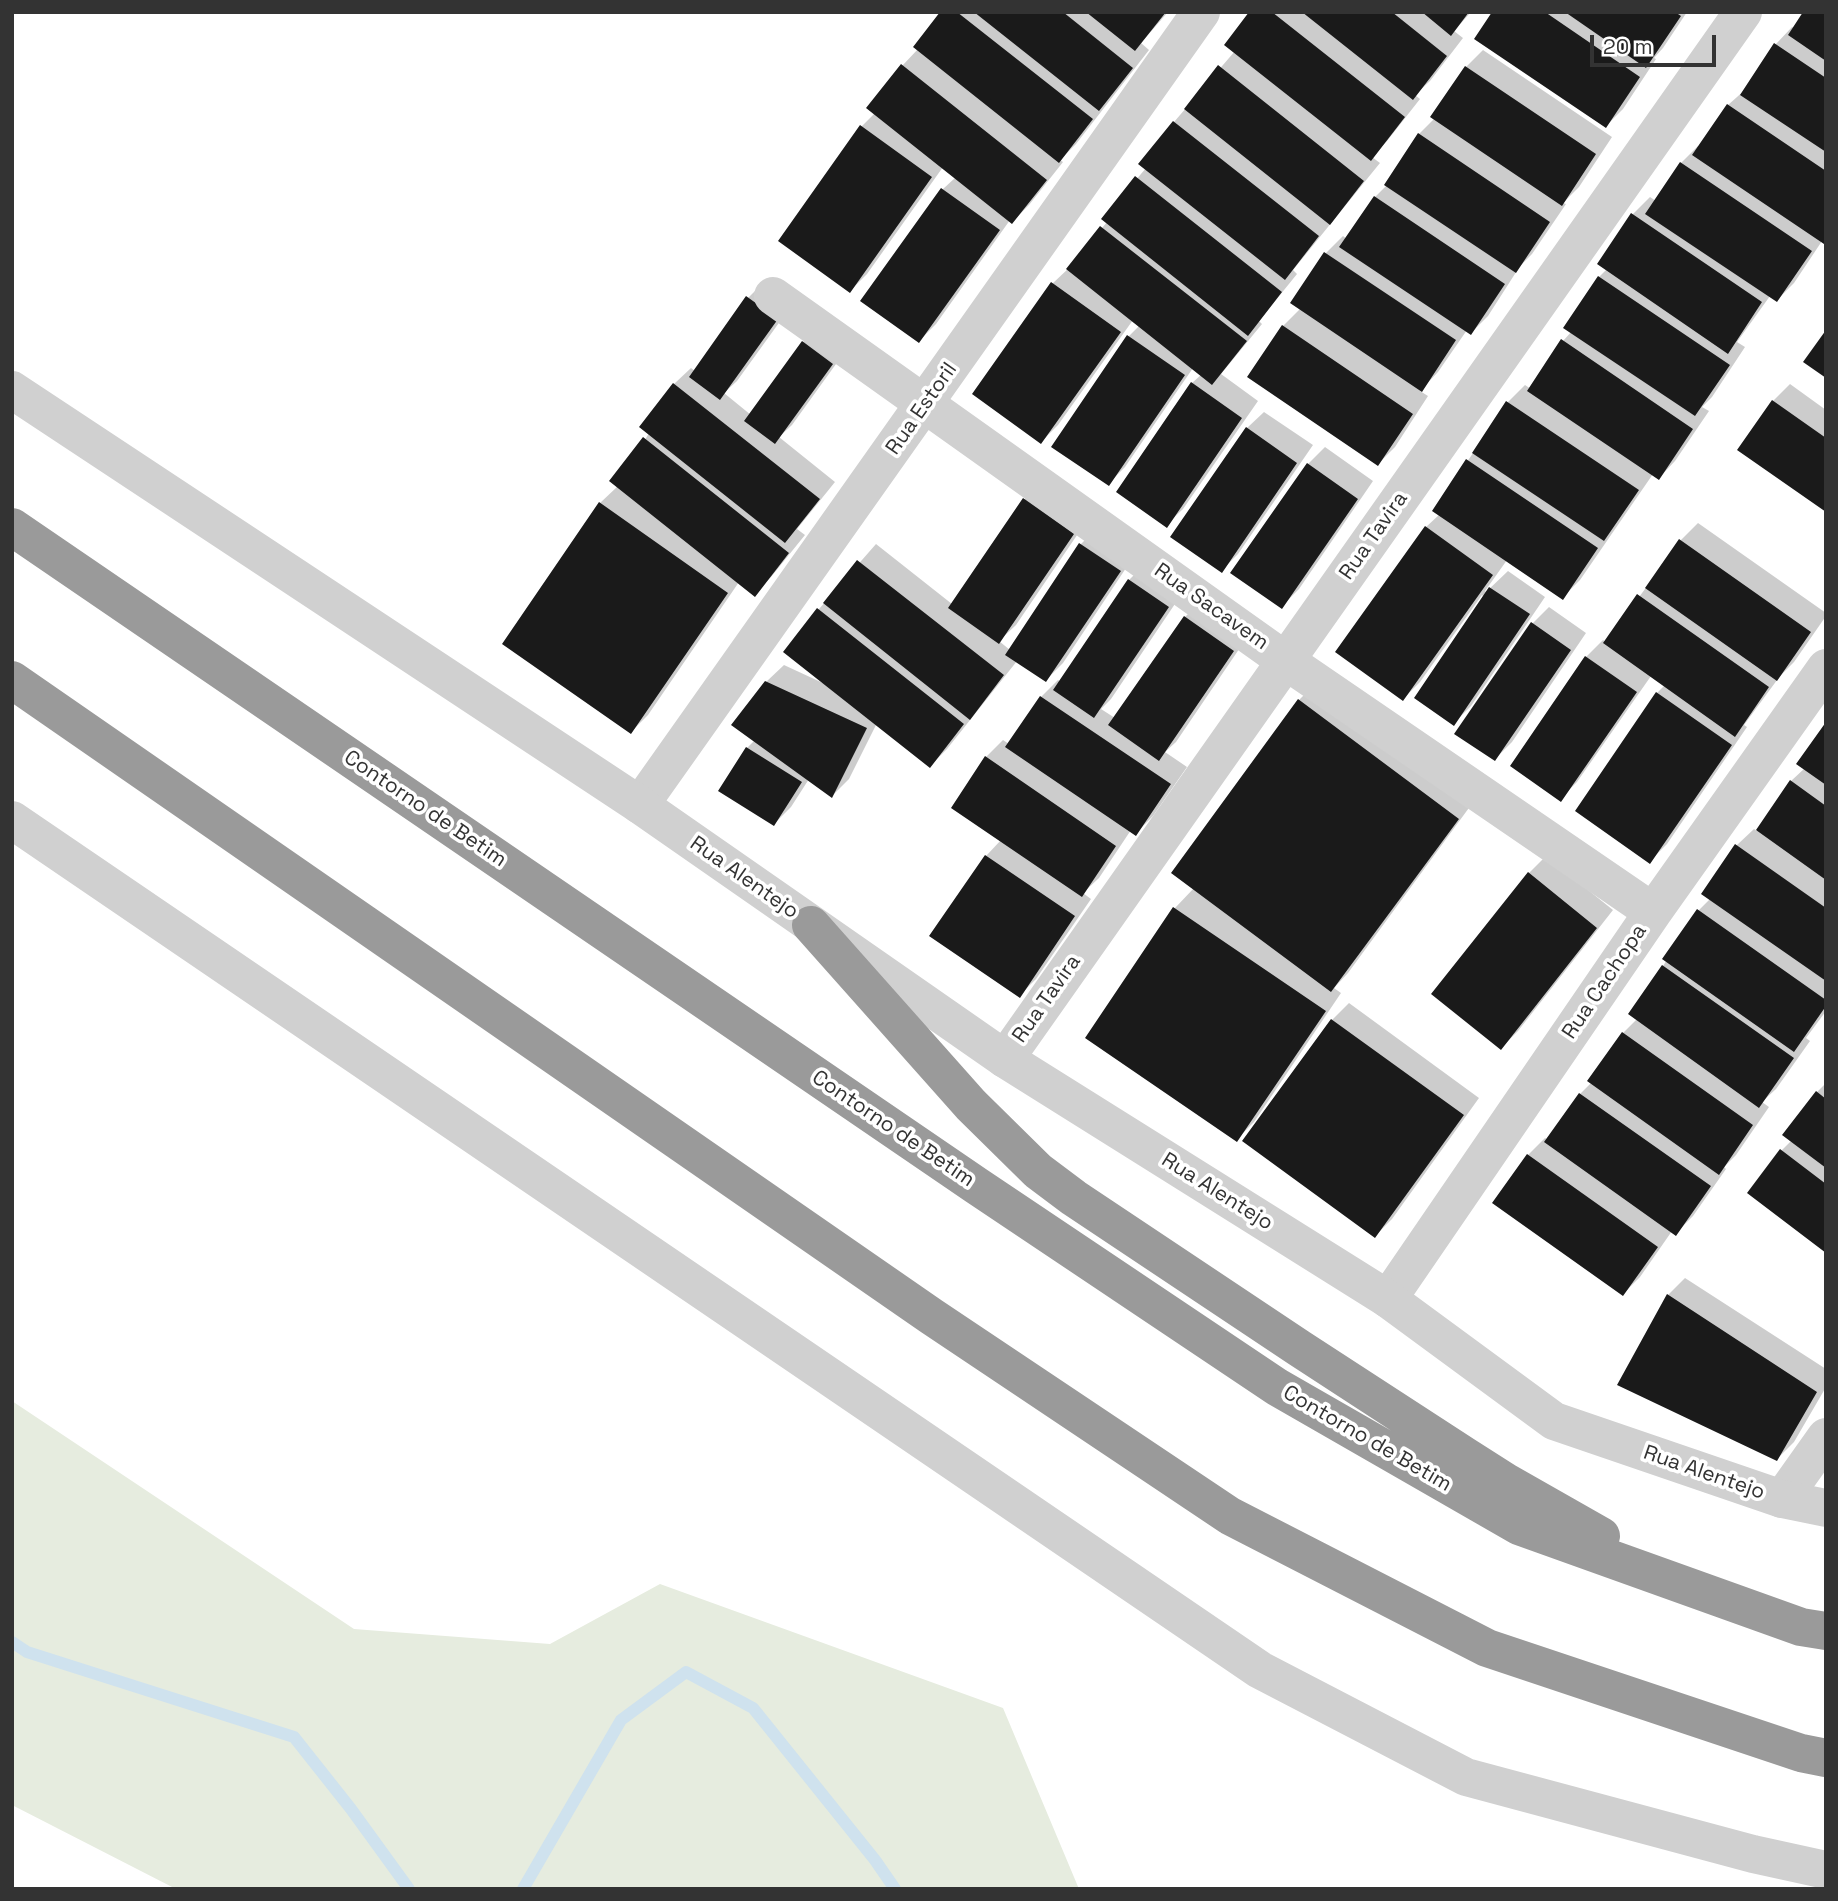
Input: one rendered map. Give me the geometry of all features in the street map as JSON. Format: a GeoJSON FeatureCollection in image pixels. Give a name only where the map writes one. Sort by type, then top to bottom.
{"type":"FeatureCollection","features":[{"type":"Feature","properties":{"kind":"highway","name":"Contorno de Betim"},"geometry":{"type":"LineString","coordinates":[[12,527],[977,1186],[1277,1387],[1519,1526],[1801,1627],[1826,1631]]}},
{"type":"Feature","properties":{"kind":"highway"},"geometry":{"type":"LineString","coordinates":[[12,680],[930,1316],[1230,1516],[1487,1648],[1801,1753],[1826,1758]]}},
{"type":"Feature","properties":{"kind":"highway"},"geometry":{"type":"LineString","coordinates":[[811,925],[971,1105],[1038,1171],[1074,1198],[1432,1435],[1506,1482],[1603,1537],[1646,1572]]}},
{"type":"Feature","properties":{"kind":"street","name":"Rua Estoril"},"geometry":{"type":"LineString","coordinates":[[640,805],[1201,12]]}},
{"type":"Feature","properties":{"kind":"street","name":"Rua Tavira"},"geometry":{"type":"LineString","coordinates":[[1005,1059],[1743,12]]}},
{"type":"Feature","properties":{"kind":"street","name":"Rua Sacavem"},"geometry":{"type":"LineString","coordinates":[[772,296],[1286,661],[1653,912]]}},
{"type":"Feature","properties":{"kind":"street","name":"Rua Alentejo"},"geometry":{"type":"LineString","coordinates":[[12,390],[640,805],[1005,1059],[1388,1299],[1554,1421],[1782,1499],[1826,1508]]}},
{"type":"Feature","properties":{"kind":"street","name":"Rua Cachopa"},"geometry":{"type":"LineString","coordinates":[[1388,1299],[1653,912],[1826,668]]}},
{"type":"Feature","properties":{"kind":"street"},"geometry":{"type":"LineString","coordinates":[[12,820],[1260,1670],[1466,1777],[1754,1854],[1826,1870]]}},
{"type":"Feature","properties":{"kind":"street"},"geometry":{"type":"LineString","coordinates":[[1782,1499],[1826,1437]]}},
{"type":"Feature","properties":{"kind":"shaded area"},"geometry":{"type":"Polygon","coordinates":[[[12,1401],[354,1629],[550,1644],[660,1584],[1003,1708],[1079,1889],[176,1889],[12,1805],[12,1401]]]}},
{"type":"Feature","properties":{"kind":"building"},"geometry":{"type":"Polygon","coordinates":[[[940,12],[957,12],[1093,119],[1059,163],[913,47],[940,12]]]}},
{"type":"Feature","properties":{"kind":"building"},"geometry":{"type":"Polygon","coordinates":[[[974,12],[1063,12],[1133,68],[1099,111],[974,12]]]}},
{"type":"Feature","properties":{"kind":"building"},"geometry":{"type":"Polygon","coordinates":[[[1086,12],[1166,12],[1135,51],[1086,12]]]}},
{"type":"Feature","properties":{"kind":"building"},"geometry":{"type":"Polygon","coordinates":[[[1249,12],[1272,12],[1405,117],[1371,161],[1224,45],[1249,12]]]}},
{"type":"Feature","properties":{"kind":"building"},"geometry":{"type":"Polygon","coordinates":[[[1302,12],[1392,12],[1447,56],[1413,100],[1302,12]]]}},
{"type":"Feature","properties":{"kind":"building"},"geometry":{"type":"Polygon","coordinates":[[[1422,12],[1469,12],[1451,36],[1422,12]]]}},
{"type":"Feature","properties":{"kind":"building"},"geometry":{"type":"Polygon","coordinates":[[[1492,12],[1545,12],[1640,77],[1606,128],[1474,39],[1492,12]]]}},
{"type":"Feature","properties":{"kind":"building"},"geometry":{"type":"Polygon","coordinates":[[[1565,12],[1675,12],[1681,16],[1646,68],[1565,12]]]}},
{"type":"Feature","properties":{"kind":"building"},"geometry":{"type":"Polygon","coordinates":[[[1803,12],[1826,12],[1826,61],[1788,35],[1803,12]]]}},
{"type":"Feature","properties":{"kind":"building"},"geometry":{"type":"Polygon","coordinates":[[[1774,43],[1826,78],[1826,152],[1740,95],[1774,43]]]}},
{"type":"Feature","properties":{"kind":"building"},"geometry":{"type":"Polygon","coordinates":[[[901,64],[1047,180],[1012,224],[866,108],[901,64]]]}},
{"type":"Feature","properties":{"kind":"building"},"geometry":{"type":"Polygon","coordinates":[[[1218,65],[1364,181],[1330,225],[1184,109],[1218,65]]]}},
{"type":"Feature","properties":{"kind":"building"},"geometry":{"type":"Polygon","coordinates":[[[1465,66],[1596,154],[1562,206],[1430,117],[1465,66]]]}},
{"type":"Feature","properties":{"kind":"building"},"geometry":{"type":"Polygon","coordinates":[[[1727,104],[1826,171],[1824,244],[1692,155],[1727,104]]]}},
{"type":"Feature","properties":{"kind":"building"},"geometry":{"type":"Polygon","coordinates":[[[1173,121],[1319,236],[1285,280],[1138,164],[1173,121]]]}},
{"type":"Feature","properties":{"kind":"building"},"geometry":{"type":"Polygon","coordinates":[[[860,125],[932,177],[850,293],[778,241],[860,125]]]}},
{"type":"Feature","properties":{"kind":"building"},"geometry":{"type":"Polygon","coordinates":[[[1418,133],[1550,222],[1516,273],[1384,185],[1418,133]]]}},
{"type":"Feature","properties":{"kind":"building"},"geometry":{"type":"Polygon","coordinates":[[[1680,162],[1812,251],[1777,302],[1645,214],[1680,162]]]}},
{"type":"Feature","properties":{"kind":"building"},"geometry":{"type":"Polygon","coordinates":[[[1135,176],[1282,292],[1248,336],[1101,219],[1135,176]]]}},
{"type":"Feature","properties":{"kind":"building"},"geometry":{"type":"Polygon","coordinates":[[[941,188],[1000,230],[919,343],[860,301],[941,188]]]}},
{"type":"Feature","properties":{"kind":"building"},"geometry":{"type":"Polygon","coordinates":[[[1374,196],[1505,284],[1471,335],[1339,247],[1374,196]]]}},
{"type":"Feature","properties":{"kind":"building"},"geometry":{"type":"Polygon","coordinates":[[[1631,213],[1762,302],[1728,354],[1597,264],[1631,213]]]}},
{"type":"Feature","properties":{"kind":"building"},"geometry":{"type":"Polygon","coordinates":[[[1100,226],[1247,341],[1212,385],[1066,269],[1100,226]]]}},
{"type":"Feature","properties":{"kind":"building"},"geometry":{"type":"Polygon","coordinates":[[[1324,252],[1456,340],[1422,392],[1290,303],[1324,252]]]}},
{"type":"Feature","properties":{"kind":"building"},"geometry":{"type":"Polygon","coordinates":[[[1598,276],[1730,365],[1695,416],[1563,328],[1598,276]]]}},
{"type":"Feature","properties":{"kind":"building"},"geometry":{"type":"Polygon","coordinates":[[[1051,282],[1121,332],[1041,444],[972,394],[1051,282]]]}},
{"type":"Feature","properties":{"kind":"building"},"geometry":{"type":"Polygon","coordinates":[[[746,296],[778,319],[720,400],[689,377],[746,296]]]}},
{"type":"Feature","properties":{"kind":"building"},"geometry":{"type":"Polygon","coordinates":[[[1282,325],[1413,414],[1378,466],[1247,377],[1282,325]]]}},
{"type":"Feature","properties":{"kind":"building"},"geometry":{"type":"Polygon","coordinates":[[[1826,330],[1826,378],[1803,362],[1826,330]]]}},
{"type":"Feature","properties":{"kind":"building"},"geometry":{"type":"Polygon","coordinates":[[[1127,335],[1185,375],[1109,486],[1051,447],[1127,335]]]}},
{"type":"Feature","properties":{"kind":"building"},"geometry":{"type":"Polygon","coordinates":[[[1561,339],[1693,429],[1659,480],[1527,391],[1561,339]]]}},
{"type":"Feature","properties":{"kind":"building"},"geometry":{"type":"Polygon","coordinates":[[[802,341],[833,364],[775,444],[744,421],[802,341]]]}},
{"type":"Feature","properties":{"kind":"building"},"geometry":{"type":"Polygon","coordinates":[[[1191,382],[1242,418],[1167,528],[1116,492],[1191,382]]]}},
{"type":"Feature","properties":{"kind":"building"},"geometry":{"type":"Polygon","coordinates":[[[673,383],[820,499],[785,543],[639,427],[673,383]]]}},
{"type":"Feature","properties":{"kind":"building"},"geometry":{"type":"Polygon","coordinates":[[[1772,400],[1826,438],[1826,512],[1737,450],[1772,400]]]}},
{"type":"Feature","properties":{"kind":"building"},"geometry":{"type":"Polygon","coordinates":[[[1506,401],[1639,490],[1604,541],[1472,453],[1506,401]]]}},
{"type":"Feature","properties":{"kind":"building"},"geometry":{"type":"Polygon","coordinates":[[[1246,427],[1297,463],[1222,573],[1170,537],[1246,427]]]}},
{"type":"Feature","properties":{"kind":"building"},"geometry":{"type":"Polygon","coordinates":[[[643,437],[789,553],[755,597],[609,481],[643,437]]]}},
{"type":"Feature","properties":{"kind":"building"},"geometry":{"type":"Polygon","coordinates":[[[1466,459],[1598,548],[1563,600],[1432,511],[1466,459]]]}},
{"type":"Feature","properties":{"kind":"building"},"geometry":{"type":"Polygon","coordinates":[[[1307,463],[1358,499],[1282,609],[1230,573],[1307,463]]]}},
{"type":"Feature","properties":{"kind":"building"},"geometry":{"type":"Polygon","coordinates":[[[1023,498],[1074,534],[999,644],[948,608],[1023,498]]]}},
{"type":"Feature","properties":{"kind":"building"},"geometry":{"type":"Polygon","coordinates":[[[599,502],[728,593],[631,734],[502,644],[599,502]]]}},
{"type":"Feature","properties":{"kind":"building"},"geometry":{"type":"Polygon","coordinates":[[[1425,526],[1493,575],[1403,701],[1335,652],[1425,526]]]}},
{"type":"Feature","properties":{"kind":"building"},"geometry":{"type":"Polygon","coordinates":[[[1679,539],[1811,632],[1777,681],[1645,588],[1679,539]]]}},
{"type":"Feature","properties":{"kind":"building"},"geometry":{"type":"Polygon","coordinates":[[[1079,543],[1121,571],[1046,682],[1005,655],[1079,543]]]}},
{"type":"Feature","properties":{"kind":"building"},"geometry":{"type":"Polygon","coordinates":[[[857,560],[1004,675],[970,720],[823,603],[857,560]]]}},
{"type":"Feature","properties":{"kind":"building"},"geometry":{"type":"Polygon","coordinates":[[[1128,579],[1169,607],[1094,718],[1053,690],[1128,579]]]}},
{"type":"Feature","properties":{"kind":"building"},"geometry":{"type":"Polygon","coordinates":[[[1489,587],[1530,614],[1454,726],[1414,698],[1489,587]]]}},
{"type":"Feature","properties":{"kind":"building"},"geometry":{"type":"Polygon","coordinates":[[[1637,594],[1769,687],[1735,737],[1603,643],[1637,594]]]}},
{"type":"Feature","properties":{"kind":"building"},"geometry":{"type":"Polygon","coordinates":[[[817,608],[964,724],[930,768],[783,652],[817,608]]]}},
{"type":"Feature","properties":{"kind":"building"},"geometry":{"type":"Polygon","coordinates":[[[1184,616],[1234,651],[1159,761],[1108,725],[1184,616]]]}},
{"type":"Feature","properties":{"kind":"building"},"geometry":{"type":"Polygon","coordinates":[[[1531,622],[1571,650],[1495,761],[1454,734],[1531,622]]]}},
{"type":"Feature","properties":{"kind":"building"},"geometry":{"type":"Polygon","coordinates":[[[1585,656],[1637,692],[1561,802],[1510,766],[1585,656]]]}},
{"type":"Feature","properties":{"kind":"building"},"geometry":{"type":"Polygon","coordinates":[[[765,681],[867,728],[832,798],[731,725],[765,681]]]}},
{"type":"Feature","properties":{"kind":"building"},"geometry":{"type":"Polygon","coordinates":[[[1656,692],[1732,745],[1650,864],[1575,811],[1656,692]]]}},
{"type":"Feature","properties":{"kind":"building"},"geometry":{"type":"Polygon","coordinates":[[[1040,696],[1171,784],[1136,836],[1005,747],[1040,696]]]}},
{"type":"Feature","properties":{"kind":"building"},"geometry":{"type":"Polygon","coordinates":[[[1298,699],[1459,819],[1331,992],[1171,873],[1298,699]]]}},
{"type":"Feature","properties":{"kind":"building"},"geometry":{"type":"Polygon","coordinates":[[[1826,722],[1826,785],[1796,764],[1826,722]]]}},
{"type":"Feature","properties":{"kind":"building"},"geometry":{"type":"Polygon","coordinates":[[[746,747],[802,782],[774,826],[718,791],[746,747]]]}},
{"type":"Feature","properties":{"kind":"building"},"geometry":{"type":"Polygon","coordinates":[[[985,756],[1116,846],[1082,897],[951,808],[985,756]]]}},
{"type":"Feature","properties":{"kind":"building"},"geometry":{"type":"Polygon","coordinates":[[[1790,780],[1826,806],[1826,880],[1756,830],[1790,780]]]}},
{"type":"Feature","properties":{"kind":"building"},"geometry":{"type":"Polygon","coordinates":[[[1735,844],[1826,908],[1826,981],[1701,894],[1735,844]]]}},
{"type":"Feature","properties":{"kind":"building"},"geometry":{"type":"Polygon","coordinates":[[[985,855],[1075,916],[1020,998],[929,936],[985,855]]]}},
{"type":"Feature","properties":{"kind":"building"},"geometry":{"type":"Polygon","coordinates":[[[1528,872],[1597,928],[1501,1050],[1431,994],[1528,872]]]}},
{"type":"Feature","properties":{"kind":"building"},"geometry":{"type":"Polygon","coordinates":[[[1173,907],[1326,1011],[1237,1142],[1085,1038],[1173,907]]]}},
{"type":"Feature","properties":{"kind":"building"},"geometry":{"type":"Polygon","coordinates":[[[1697,909],[1826,1000],[1826,1006],[1794,1052],[1662,959],[1697,909]]]}},
{"type":"Feature","properties":{"kind":"building"},"geometry":{"type":"Polygon","coordinates":[[[1662,965],[1794,1058],[1759,1108],[1628,1014],[1662,965]]]}},
{"type":"Feature","properties":{"kind":"building"},"geometry":{"type":"Polygon","coordinates":[[[1331,1019],[1464,1115],[1375,1238],[1242,1141],[1331,1019]]]}},
{"type":"Feature","properties":{"kind":"building"},"geometry":{"type":"Polygon","coordinates":[[[1622,1032],[1753,1125],[1719,1175],[1587,1081],[1622,1032]]]}},
{"type":"Feature","properties":{"kind":"building"},"geometry":{"type":"Polygon","coordinates":[[[1816,1091],[1826,1099],[1826,1168],[1782,1135],[1816,1091]]]}},
{"type":"Feature","properties":{"kind":"building"},"geometry":{"type":"Polygon","coordinates":[[[1579,1093],[1711,1186],[1676,1236],[1544,1142],[1579,1093]]]}},
{"type":"Feature","properties":{"kind":"building"},"geometry":{"type":"Polygon","coordinates":[[[1780,1149],[1826,1184],[1826,1253],[1747,1193],[1780,1149]]]}},
{"type":"Feature","properties":{"kind":"building"},"geometry":{"type":"Polygon","coordinates":[[[1527,1154],[1658,1247],[1623,1296],[1492,1203],[1527,1154]]]}},
{"type":"Feature","properties":{"kind":"building"},"geometry":{"type":"Polygon","coordinates":[[[1667,1294],[1817,1392],[1777,1461],[1617,1385],[1667,1294]]]}},
{"type":"Feature","properties":{"kind":"waterway"},"geometry":{"type":"LineString","coordinates":[[12,1642],[27,1652],[294,1737],[409,1889]]}},
{"type":"Feature","properties":{"kind":"waterway"},"geometry":{"type":"LineString","coordinates":[[523,1889],[621,1720],[686,1672],[753,1708],[875,1860],[895,1889]]}}]}
